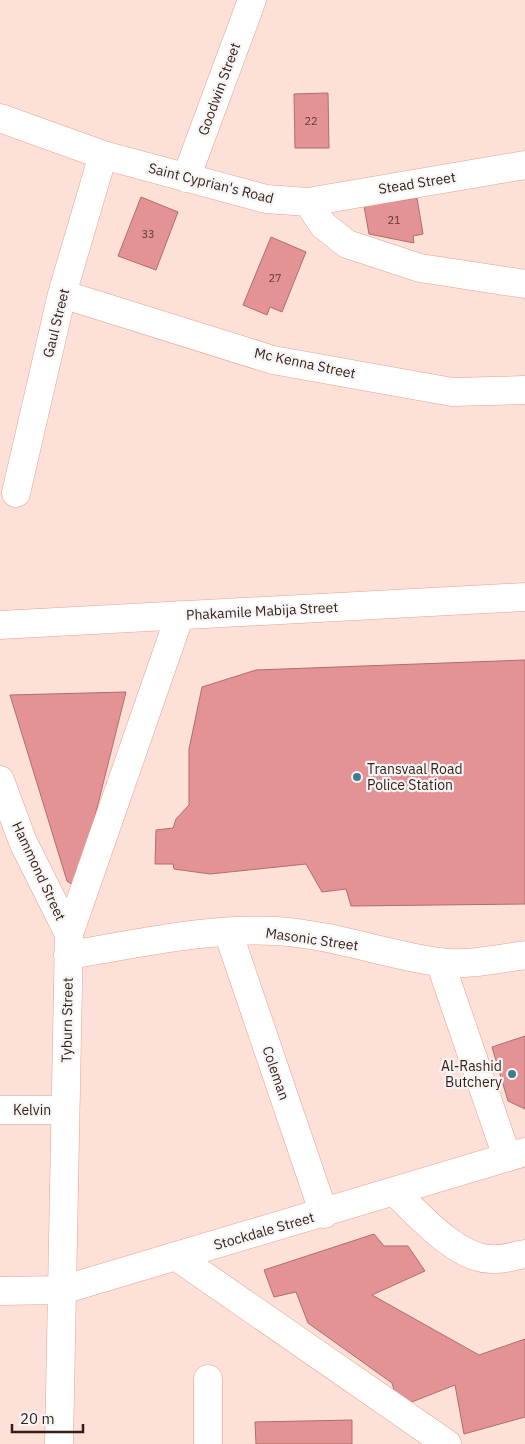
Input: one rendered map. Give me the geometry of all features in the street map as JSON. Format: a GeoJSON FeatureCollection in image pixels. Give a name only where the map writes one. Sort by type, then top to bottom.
{"type":"FeatureCollection","features":[{"type":"Feature","properties":{"kind":"street","name":"Goodwin Street"},"geometry":{"type":"LineString","coordinates":[[186,178],[252,0]]}},
{"type":"Feature","properties":{"kind":"street","name":"Saint Cyprian's Road"},"geometry":{"type":"LineString","coordinates":[[0,118],[103,155],[186,178],[266,199],[308,202]]}},
{"type":"Feature","properties":{"kind":"street","name":"Gaul Street"},"geometry":{"type":"LineString","coordinates":[[16,493],[62,294],[103,155]]}},
{"type":"Feature","properties":{"kind":"street","name":"Stead Street"},"geometry":{"type":"LineString","coordinates":[[308,202],[525,165]]}},
{"type":"Feature","properties":{"kind":"street"},"geometry":{"type":"LineString","coordinates":[[308,202],[323,225],[347,244],[420,268],[525,284]]}},
{"type":"Feature","properties":{"kind":"street","name":"Mc Kenna Street"},"geometry":{"type":"LineString","coordinates":[[62,294],[273,360],[452,392],[525,390]]}},
{"type":"Feature","properties":{"kind":"street","name":"Phakamile Mabija Street"},"geometry":{"type":"LineString","coordinates":[[0,626],[525,597]]}},
{"type":"Feature","properties":{"kind":"street","name":"Tyburn Street"},"geometry":{"type":"LineString","coordinates":[[59,1444],[64,1110],[69,944],[180,616]]}},
{"type":"Feature","properties":{"kind":"street","name":"Hammond Street"},"geometry":{"type":"LineString","coordinates":[[0,780],[23,842],[69,944]]}},
{"type":"Feature","properties":{"kind":"street","name":"Masonic Street"},"geometry":{"type":"LineString","coordinates":[[69,944],[228,932],[275,931],[328,939],[440,962],[478,961],[525,955]]}},
{"type":"Feature","properties":{"kind":"street","name":"Coleman"},"geometry":{"type":"LineString","coordinates":[[228,932],[324,1214]]}},
{"type":"Feature","properties":{"kind":"street"},"geometry":{"type":"LineString","coordinates":[[440,962],[516,1155]]}},
{"type":"Feature","properties":{"kind":"street","name":"Kelvin"},"geometry":{"type":"LineString","coordinates":[[0,1110],[64,1110]]}},
{"type":"Feature","properties":{"kind":"street","name":"Stockdale Street"},"geometry":{"type":"LineString","coordinates":[[0,1291],[62,1290],[324,1214],[516,1155]]}},
{"type":"Feature","properties":{"kind":"street"},"geometry":{"type":"LineString","coordinates":[[395,1192],[438,1233],[463,1250],[490,1260],[525,1254]]}},
{"type":"Feature","properties":{"kind":"street"},"geometry":{"type":"LineString","coordinates":[[177,1257],[447,1444]]}},
{"type":"Feature","properties":{"kind":"street"},"geometry":{"type":"LineString","coordinates":[[208,1379],[208,1444]]}},
{"type":"Feature","properties":{"kind":"building"},"geometry":{"type":"Polygon","coordinates":[[[328,93],[329,148],[295,148],[294,94],[328,93]]]}},
{"type":"Feature","properties":{"kind":"building"},"geometry":{"type":"Polygon","coordinates":[[[141,197],[178,212],[156,270],[118,256],[141,197]]]}},
{"type":"Feature","properties":{"kind":"building"},"geometry":{"type":"Polygon","coordinates":[[[417,198],[423,234],[413,236],[414,243],[369,234],[364,206],[417,198]]]}},
{"type":"Feature","properties":{"kind":"building"},"geometry":{"type":"Polygon","coordinates":[[[271,237],[306,252],[282,312],[270,307],[267,315],[243,305],[271,237]]]}},
{"type":"Feature","properties":{"kind":"building","name":"Transvaal Road Police Station"},"geometry":{"type":"Polygon","coordinates":[[[525,660],[525,904],[351,906],[346,889],[322,892],[306,864],[210,874],[174,869],[173,864],[155,864],[156,830],[173,828],[176,819],[189,805],[189,749],[202,687],[256,670],[525,660]]]}},
{"type":"Feature","properties":{"kind":"building"},"geometry":{"type":"Polygon","coordinates":[[[126,692],[77,888],[67,881],[10,695],[126,692]]]}},
{"type":"Feature","properties":{"kind":"building","name":"Al-Rashid Butchery"},"geometry":{"type":"Polygon","coordinates":[[[525,1036],[525,1109],[508,1101],[492,1047],[525,1036]]]}},
{"type":"Feature","properties":{"kind":"building"},"geometry":{"type":"Polygon","coordinates":[[[374,1234],[384,1246],[408,1246],[425,1271],[372,1295],[479,1355],[525,1339],[525,1417],[464,1434],[455,1385],[399,1407],[392,1383],[308,1323],[296,1292],[274,1297],[264,1270],[374,1234]]]}},
{"type":"Feature","properties":{"kind":"building"},"geometry":{"type":"Polygon","coordinates":[[[352,1420],[352,1444],[256,1444],[255,1422],[352,1420]]]}},
{"type":"Feature","properties":{"kind":"place","name":"Transvaal Road Police Station"},"geometry":{"type":"Point","coordinates":[357,777]}},
{"type":"Feature","properties":{"kind":"place","name":"Al-Rashid Butchery"},"geometry":{"type":"Point","coordinates":[512,1074]}}]}
